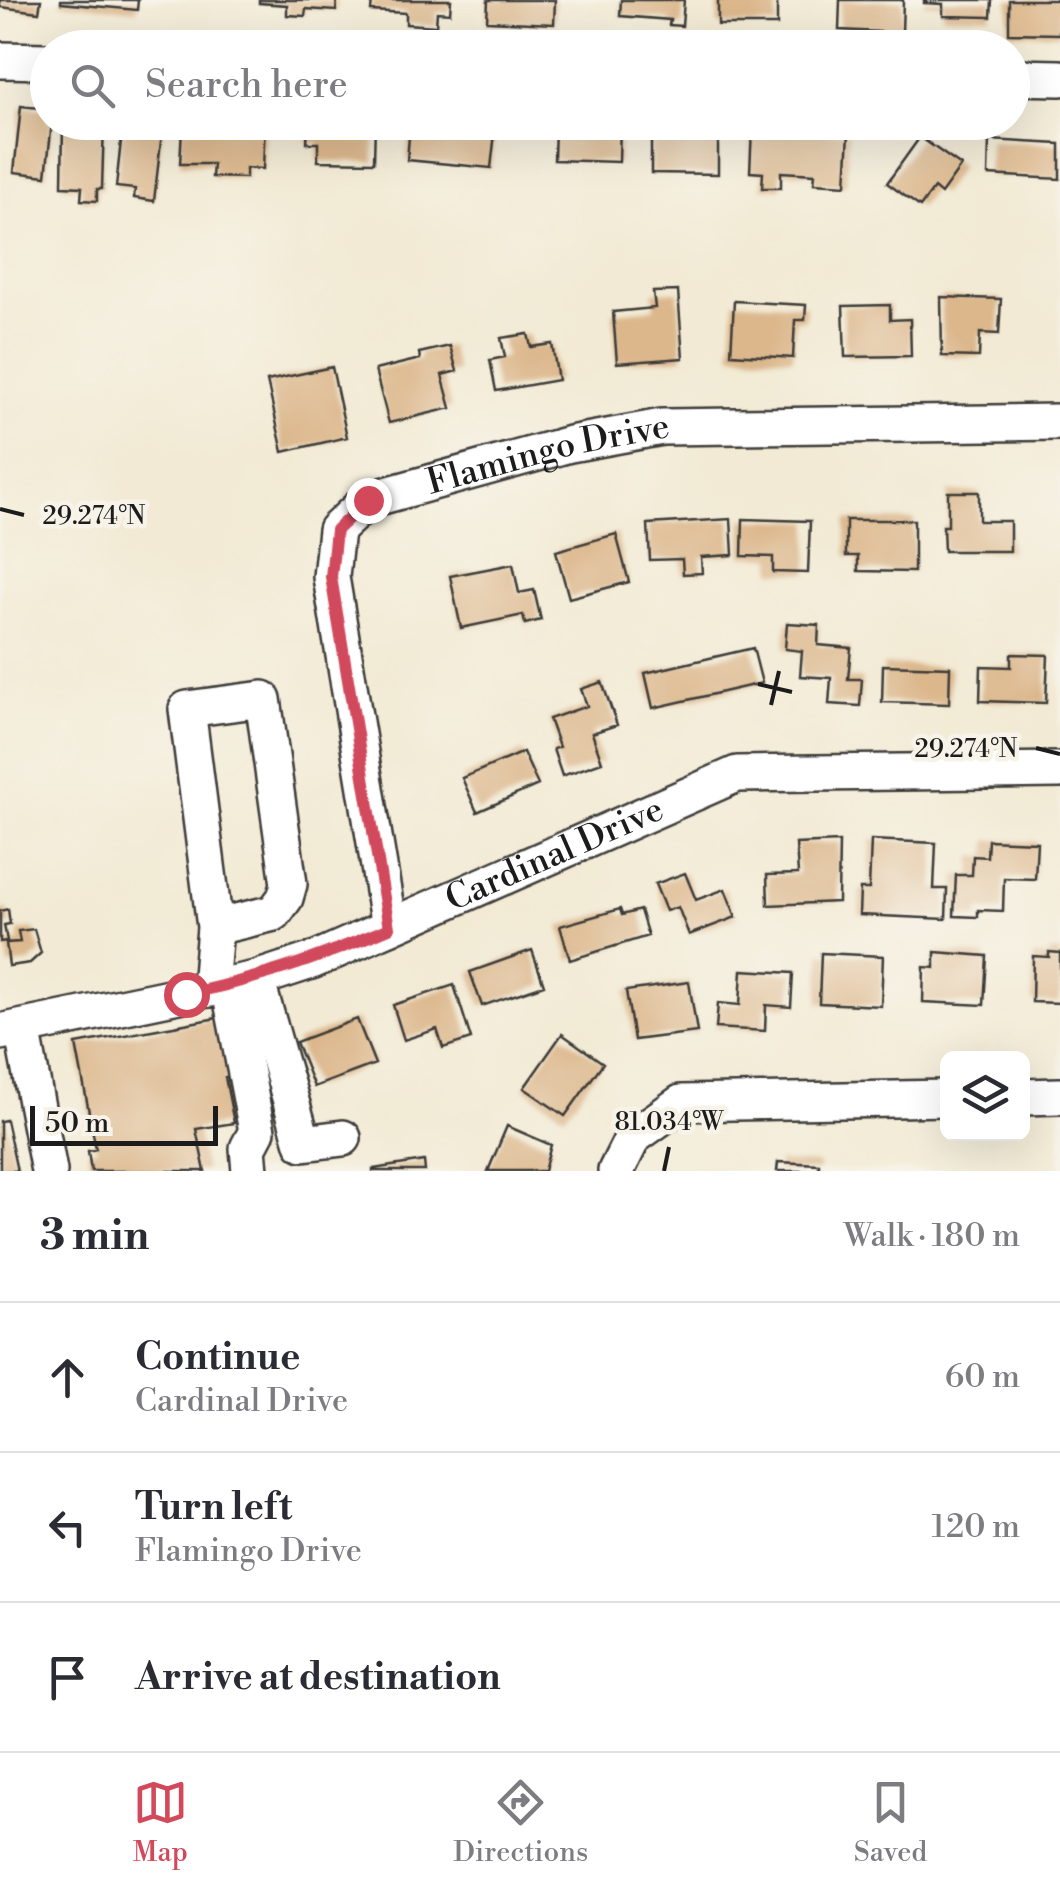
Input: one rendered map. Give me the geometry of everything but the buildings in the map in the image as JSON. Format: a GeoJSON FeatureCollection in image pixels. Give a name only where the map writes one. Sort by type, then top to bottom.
{"type":"FeatureCollection","features":[{"type":"Feature","properties":{"kind":"street"},"geometry":{"type":"LineString","coordinates":[[0,60],[30,61]]}},
{"type":"Feature","properties":{"kind":"street"},"geometry":{"type":"LineString","coordinates":[[1030,77],[1060,78]]}},
{"type":"Feature","properties":{"kind":"street","name":"Flamingo Drive"},"geometry":{"type":"LineString","coordinates":[[389,928],[331,577],[336,530],[368,500],[570,444],[662,427],[1060,422]]}},
{"type":"Feature","properties":{"kind":"street"},"geometry":{"type":"LineString","coordinates":[[214,927],[274,912],[285,898],[289,884],[263,699],[187,709],[214,927],[232,984],[303,1143],[344,1138]]}},
{"type":"Feature","properties":{"kind":"street","name":"Cardinal Drive"},"geometry":{"type":"LineString","coordinates":[[11,1030],[232,984],[314,960],[737,774],[1060,770]]}},
{"type":"Feature","properties":{"kind":"street"},"geometry":{"type":"LineString","coordinates":[[232,984],[258,1131],[248,1148],[250,1171]]}},
{"type":"Feature","properties":{"kind":"street"},"geometry":{"type":"LineString","coordinates":[[11,1030],[49,1171]]}},
{"type":"Feature","properties":{"kind":"street"},"geometry":{"type":"LineString","coordinates":[[1030,1097],[1060,1096]]}},
{"type":"Feature","properties":{"kind":"street"},"geometry":{"type":"LineString","coordinates":[[616,1171],[633,1137],[681,1103],[940,1098]]}},
{"type":"Feature","properties":{"kind":"route"},"geometry":{"type":"LineString","coordinates":[[186,994],[256,979],[314,960],[389,928],[331,577],[336,530],[368,500]]}}]}
